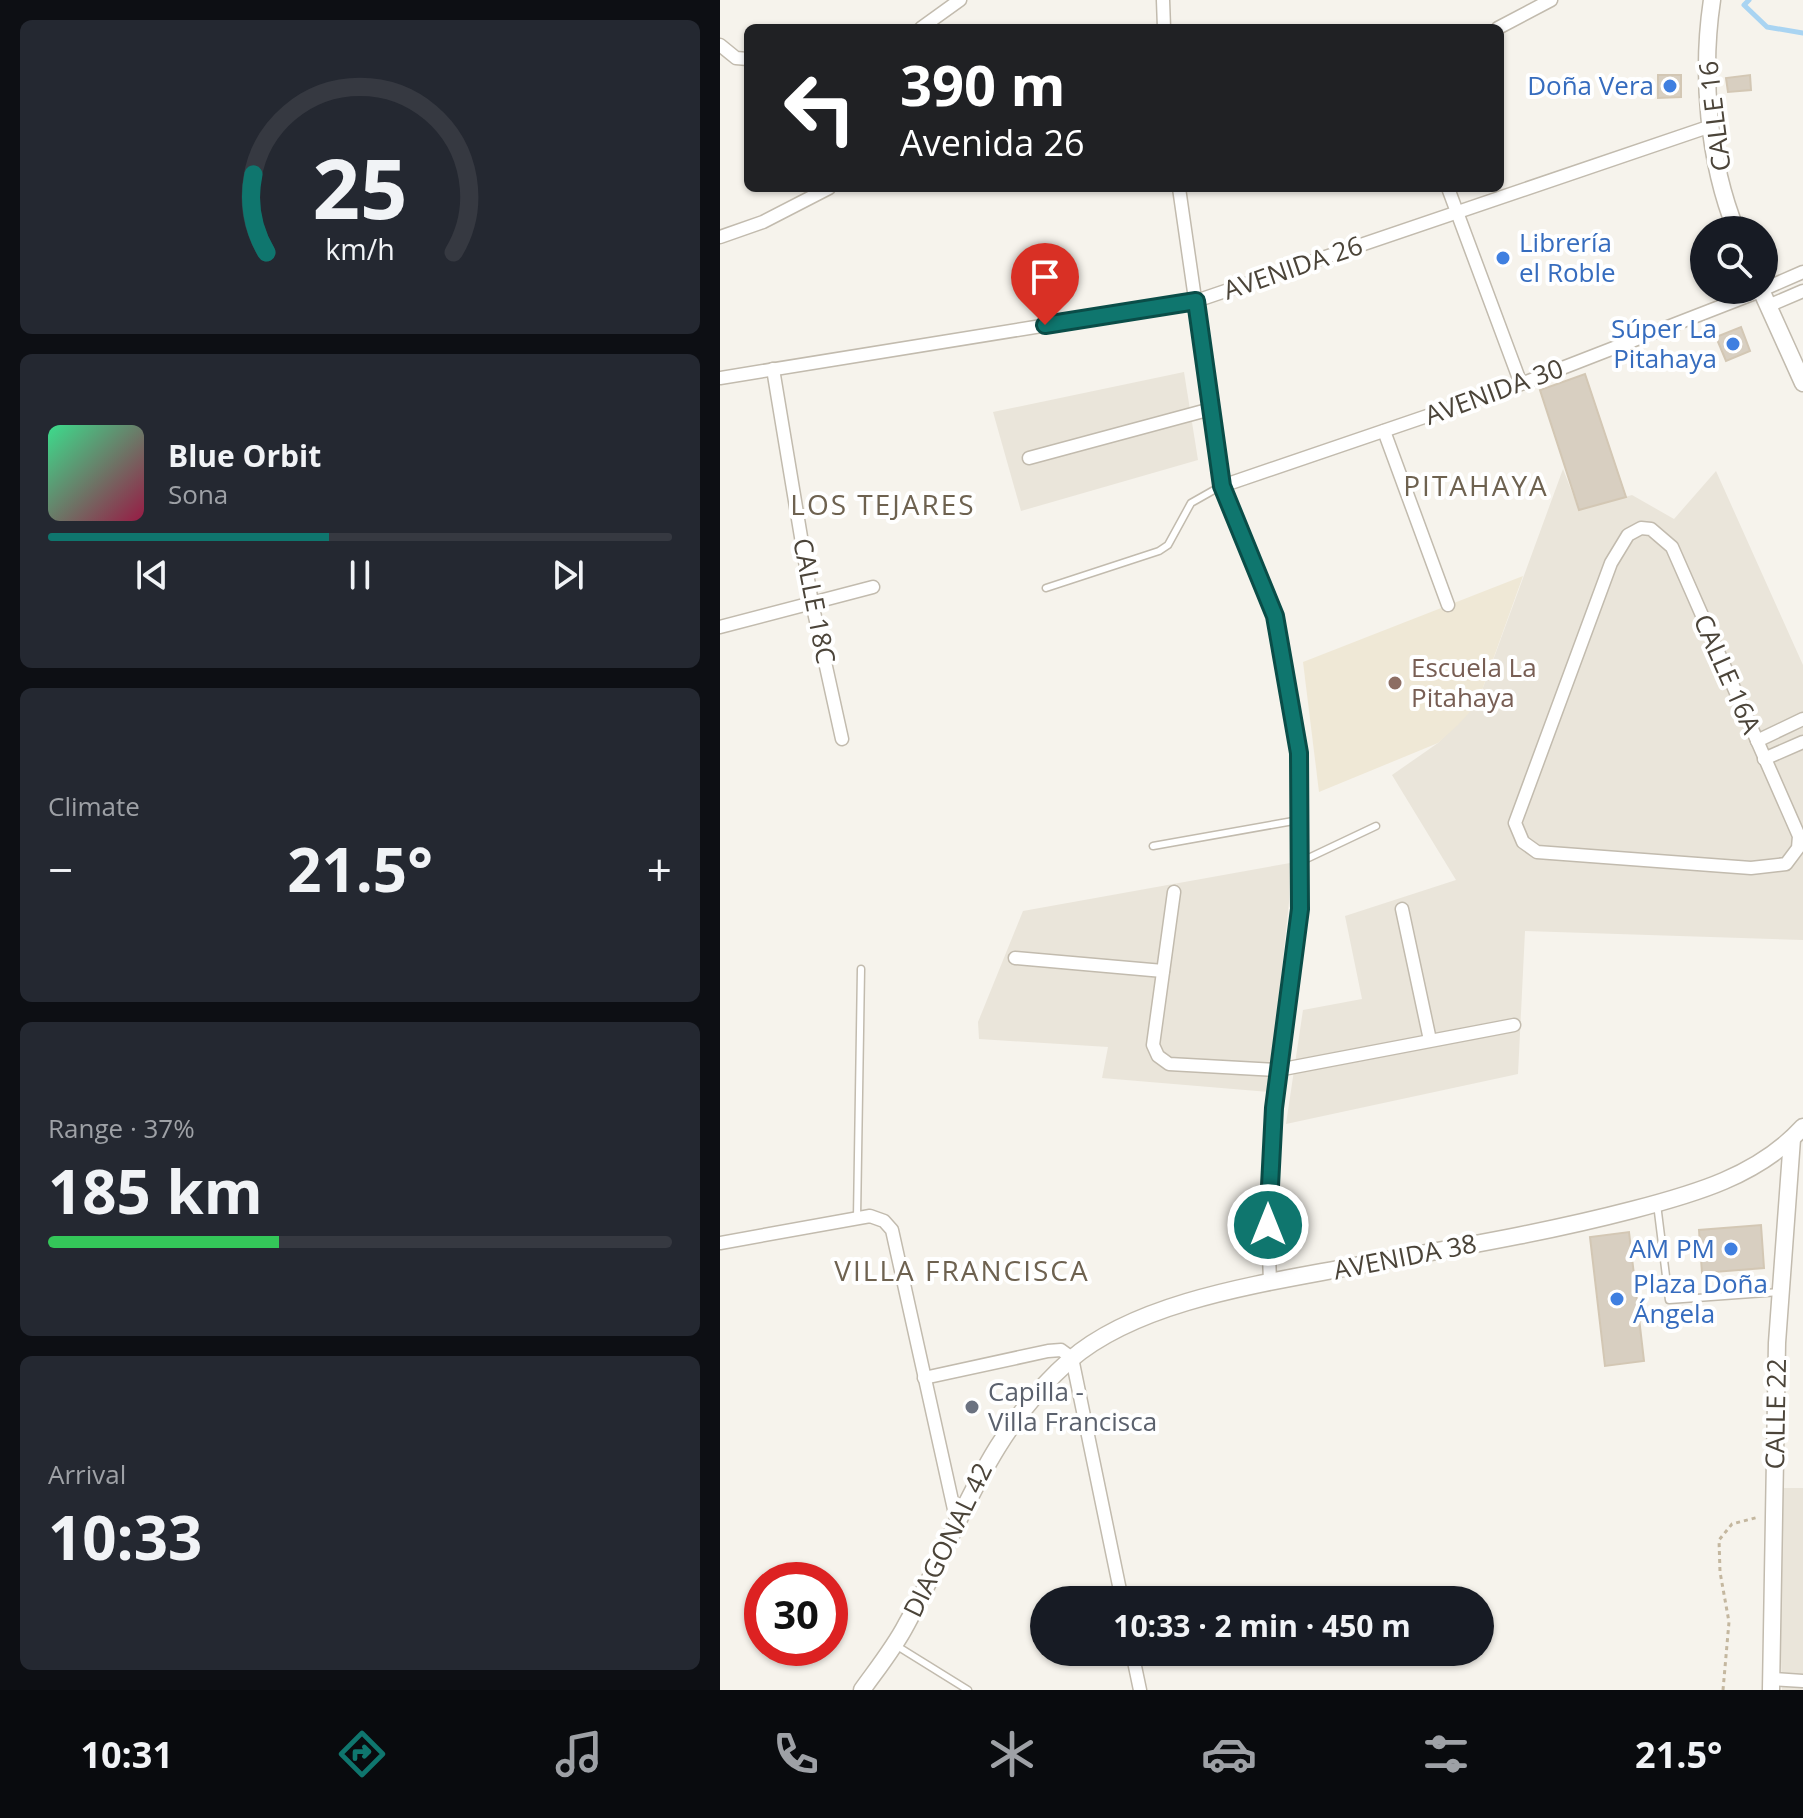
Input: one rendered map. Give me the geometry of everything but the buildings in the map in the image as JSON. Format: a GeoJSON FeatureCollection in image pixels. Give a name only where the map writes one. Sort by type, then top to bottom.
{"type":"FeatureCollection","features":[{"type":"Feature","properties":{"kind":"street"},"geometry":{"type":"LineString","coordinates":[[1163,0],[1164,24]]}},
{"type":"Feature","properties":{"kind":"street"},"geometry":{"type":"LineString","coordinates":[[1504,25],[1551,0]]}},
{"type":"Feature","properties":{"kind":"street","name":"CALLE 16"},"geometry":{"type":"LineString","coordinates":[[1712,0],[1706,39],[1711,126],[1730,216]]}},
{"type":"Feature","properties":{"kind":"street"},"geometry":{"type":"LineString","coordinates":[[927,24],[958,2]]}},
{"type":"Feature","properties":{"kind":"street"},"geometry":{"type":"LineString","coordinates":[[720,45],[736,58],[744,59]]}},
{"type":"Feature","properties":{"kind":"street","name":"AVENIDA 26"},"geometry":{"type":"LineString","coordinates":[[720,378],[1196,301],[1711,126]]}},
{"type":"Feature","properties":{"kind":"street"},"geometry":{"type":"LineString","coordinates":[[720,237],[763,222],[821,192]]}},
{"type":"Feature","properties":{"kind":"street"},"geometry":{"type":"LineString","coordinates":[[1180,192],[1222,486],[1275,616],[1299,753],[1300,909],[1278,1070],[1267,1197],[1270,1282]]}},
{"type":"Feature","properties":{"kind":"street"},"geometry":{"type":"LineString","coordinates":[[1450,192],[1521,384]]}},
{"type":"Feature","properties":{"kind":"street","name":"AVENIDA 30"},"geometry":{"type":"LineString","coordinates":[[1778,285],[1803,272]]}},
{"type":"Feature","properties":{"kind":"street","name":"AVENIDA 30"},"geometry":{"type":"LineString","coordinates":[[1778,292],[1803,291]]}},
{"type":"Feature","properties":{"kind":"street","name":"AVENIDA 30"},"geometry":{"type":"LineString","coordinates":[[1222,486],[1521,384],[1734,304]]}},
{"type":"Feature","properties":{"kind":"street"},"geometry":{"type":"LineString","coordinates":[[1768,304],[1803,383]]}},
{"type":"Feature","properties":{"kind":"street","name":"CALLE 18C"},"geometry":{"type":"LineString","coordinates":[[773,369],[812,603],[842,739]]}},
{"type":"Feature","properties":{"kind":"street"},"geometry":{"type":"LineString","coordinates":[[1029,458],[1211,409]]}},
{"type":"Feature","properties":{"kind":"street"},"geometry":{"type":"LineString","coordinates":[[1384,431],[1448,605]]}},
{"type":"Feature","properties":{"kind":"street","name":"CALLE 16A"},"geometry":{"type":"LineString","coordinates":[[1641,528],[1651,529],[1672,547],[1764,759],[1799,836],[1798,848],[1786,864],[1751,868],[1537,852],[1523,842],[1515,823],[1611,563],[1628,535],[1641,528]]}},
{"type":"Feature","properties":{"kind":"street"},"geometry":{"type":"LineString","coordinates":[[720,627],[873,587]]}},
{"type":"Feature","properties":{"kind":"street"},"geometry":{"type":"LineString","coordinates":[[1757,741],[1803,719]]}},
{"type":"Feature","properties":{"kind":"street"},"geometry":{"type":"LineString","coordinates":[[1764,759],[1803,742]]}},
{"type":"Feature","properties":{"kind":"street"},"geometry":{"type":"LineString","coordinates":[[1174,892],[1153,1045],[1158,1056],[1169,1064],[1278,1070],[1514,1025]]}},
{"type":"Feature","properties":{"kind":"street"},"geometry":{"type":"LineString","coordinates":[[1402,909],[1430,1040]]}},
{"type":"Feature","properties":{"kind":"street"},"geometry":{"type":"LineString","coordinates":[[1015,958],[1163,971]]}},
{"type":"Feature","properties":{"kind":"street","name":"AVENIDA 38"},"geometry":{"type":"LineString","coordinates":[[1072,1358],[1140,1318],[1180,1304],[1270,1282],[1576,1225],[1698,1193],[1733,1177],[1798,1133]]}},
{"type":"Feature","properties":{"kind":"street","name":"CALLE 22"},"geometry":{"type":"LineString","coordinates":[[1772,1684],[1781,1292],[1798,1133]]}},
{"type":"Feature","properties":{"kind":"street"},"geometry":{"type":"LineString","coordinates":[[720,1243],[870,1216],[884,1221],[892,1230],[957,1523]]}},
{"type":"Feature","properties":{"kind":"street"},"geometry":{"type":"LineString","coordinates":[[924,1378],[1048,1351],[1061,1350],[1072,1358],[1119,1586]]}},
{"type":"Feature","properties":{"kind":"street","name":"DIAGONAL 42"},"geometry":{"type":"LineString","coordinates":[[862,1690],[894,1644],[991,1452],[1022,1410],[1072,1358]]}},
{"type":"Feature","properties":{"kind":"street"},"geometry":{"type":"LineString","coordinates":[[1135,1666],[1140,1690]]}},
{"type":"Feature","properties":{"kind":"street"},"geometry":{"type":"LineString","coordinates":[[1772,1684],[1803,1681]]}},
{"type":"Feature","properties":{"kind":"lane"},"geometry":{"type":"LineString","coordinates":[[1046,588],[1159,551],[1168,545],[1191,503],[1222,486]]}},
{"type":"Feature","properties":{"kind":"lane"},"geometry":{"type":"LineString","coordinates":[[1153,846],[1299,820]]}},
{"type":"Feature","properties":{"kind":"lane"},"geometry":{"type":"LineString","coordinates":[[1300,862],[1376,826]]}},
{"type":"Feature","properties":{"kind":"lane"},"geometry":{"type":"LineString","coordinates":[[857,1218],[861,969]]}},
{"type":"Feature","properties":{"kind":"lane"},"geometry":{"type":"LineString","coordinates":[[1657,1204],[1669,1300],[1781,1292]]}},
{"type":"Feature","properties":{"kind":"lane"},"geometry":{"type":"LineString","coordinates":[[894,1644],[968,1690]]}},
{"type":"Feature","properties":{"kind":"path"},"geometry":{"type":"LineString","coordinates":[[1723,1690],[1729,1622],[1720,1572],[1719,1540],[1732,1524],[1750,1517],[1774,1517]]}},
{"type":"Feature","properties":{"kind":"shaded area"},"geometry":{"type":"Polygon","coordinates":[[[1184,372],[1198,460],[1021,511],[993,412],[1184,372]]]}},
{"type":"Feature","properties":{"kind":"shaded area"},"geometry":{"type":"Polygon","coordinates":[[[1563,469],[1579,510],[1632,495],[1674,519],[1716,471],[1803,665],[1803,940],[1525,931],[1518,1074],[1286,1124],[1303,1010],[1362,999],[1345,916],[1456,880],[1392,775],[1438,743],[1477,704],[1563,469]]]}},
{"type":"Feature","properties":{"kind":"shaded area","name":"Escuela La Pitahaya"},"geometry":{"type":"Polygon","coordinates":[[[1523,576],[1477,704],[1458,725],[1438,743],[1319,792],[1303,662],[1523,576]]]}},
{"type":"Feature","properties":{"kind":"shaded area"},"geometry":{"type":"Polygon","coordinates":[[[1290,863],[1289,902],[1269,1092],[1102,1078],[1108,1047],[979,1039],[978,1022],[1023,911],[1290,863]]]}},
{"type":"Feature","properties":{"kind":"shaded area"},"geometry":{"type":"Polygon","coordinates":[[[1775,1488],[1803,1488],[1803,1690],[1782,1690],[1775,1488]]]}},
{"type":"Feature","properties":{"kind":"waterway"},"geometry":{"type":"LineString","coordinates":[[1749,0],[1744,5],[1767,27],[1803,33]]}},
{"type":"Feature","properties":{"kind":"place","name":"Doña Vera"},"geometry":{"type":"Point","coordinates":[1670,86]}},
{"type":"Feature","properties":{"kind":"place","name":"Librería el Roble"},"geometry":{"type":"Point","coordinates":[1503,258]}},
{"type":"Feature","properties":{"kind":"place","name":"Súper La Pitahaya"},"geometry":{"type":"Point","coordinates":[1733,344]}},
{"type":"Feature","properties":{"kind":"place","name":"Escuela La Pitahaya"},"geometry":{"type":"Point","coordinates":[1395,683]}},
{"type":"Feature","properties":{"kind":"place","name":"AM PM"},"geometry":{"type":"Point","coordinates":[1731,1249]}},
{"type":"Feature","properties":{"kind":"place","name":"Plaza Doña Ángela"},"geometry":{"type":"Point","coordinates":[1617,1299]}},
{"type":"Feature","properties":{"kind":"place","name":"Capilla - Villa Francisca"},"geometry":{"type":"Point","coordinates":[972,1407]}},
{"type":"Feature","properties":{"kind":"district","name":"PITAHAYA"},"geometry":{"type":"Point","coordinates":[1476,486]}},
{"type":"Feature","properties":{"kind":"district","name":"LOS TEJARES"},"geometry":{"type":"Point","coordinates":[883,505]}},
{"type":"Feature","properties":{"kind":"district","name":"VILLA FRANCISCA"},"geometry":{"type":"Point","coordinates":[962,1271]}},
{"type":"Feature","properties":{"kind":"route"},"geometry":{"type":"LineString","coordinates":[[1045,325],[1196,301],[1222,486],[1275,616],[1299,753],[1300,909],[1274,1108],[1267,1197],[1268,1225]]}}]}
